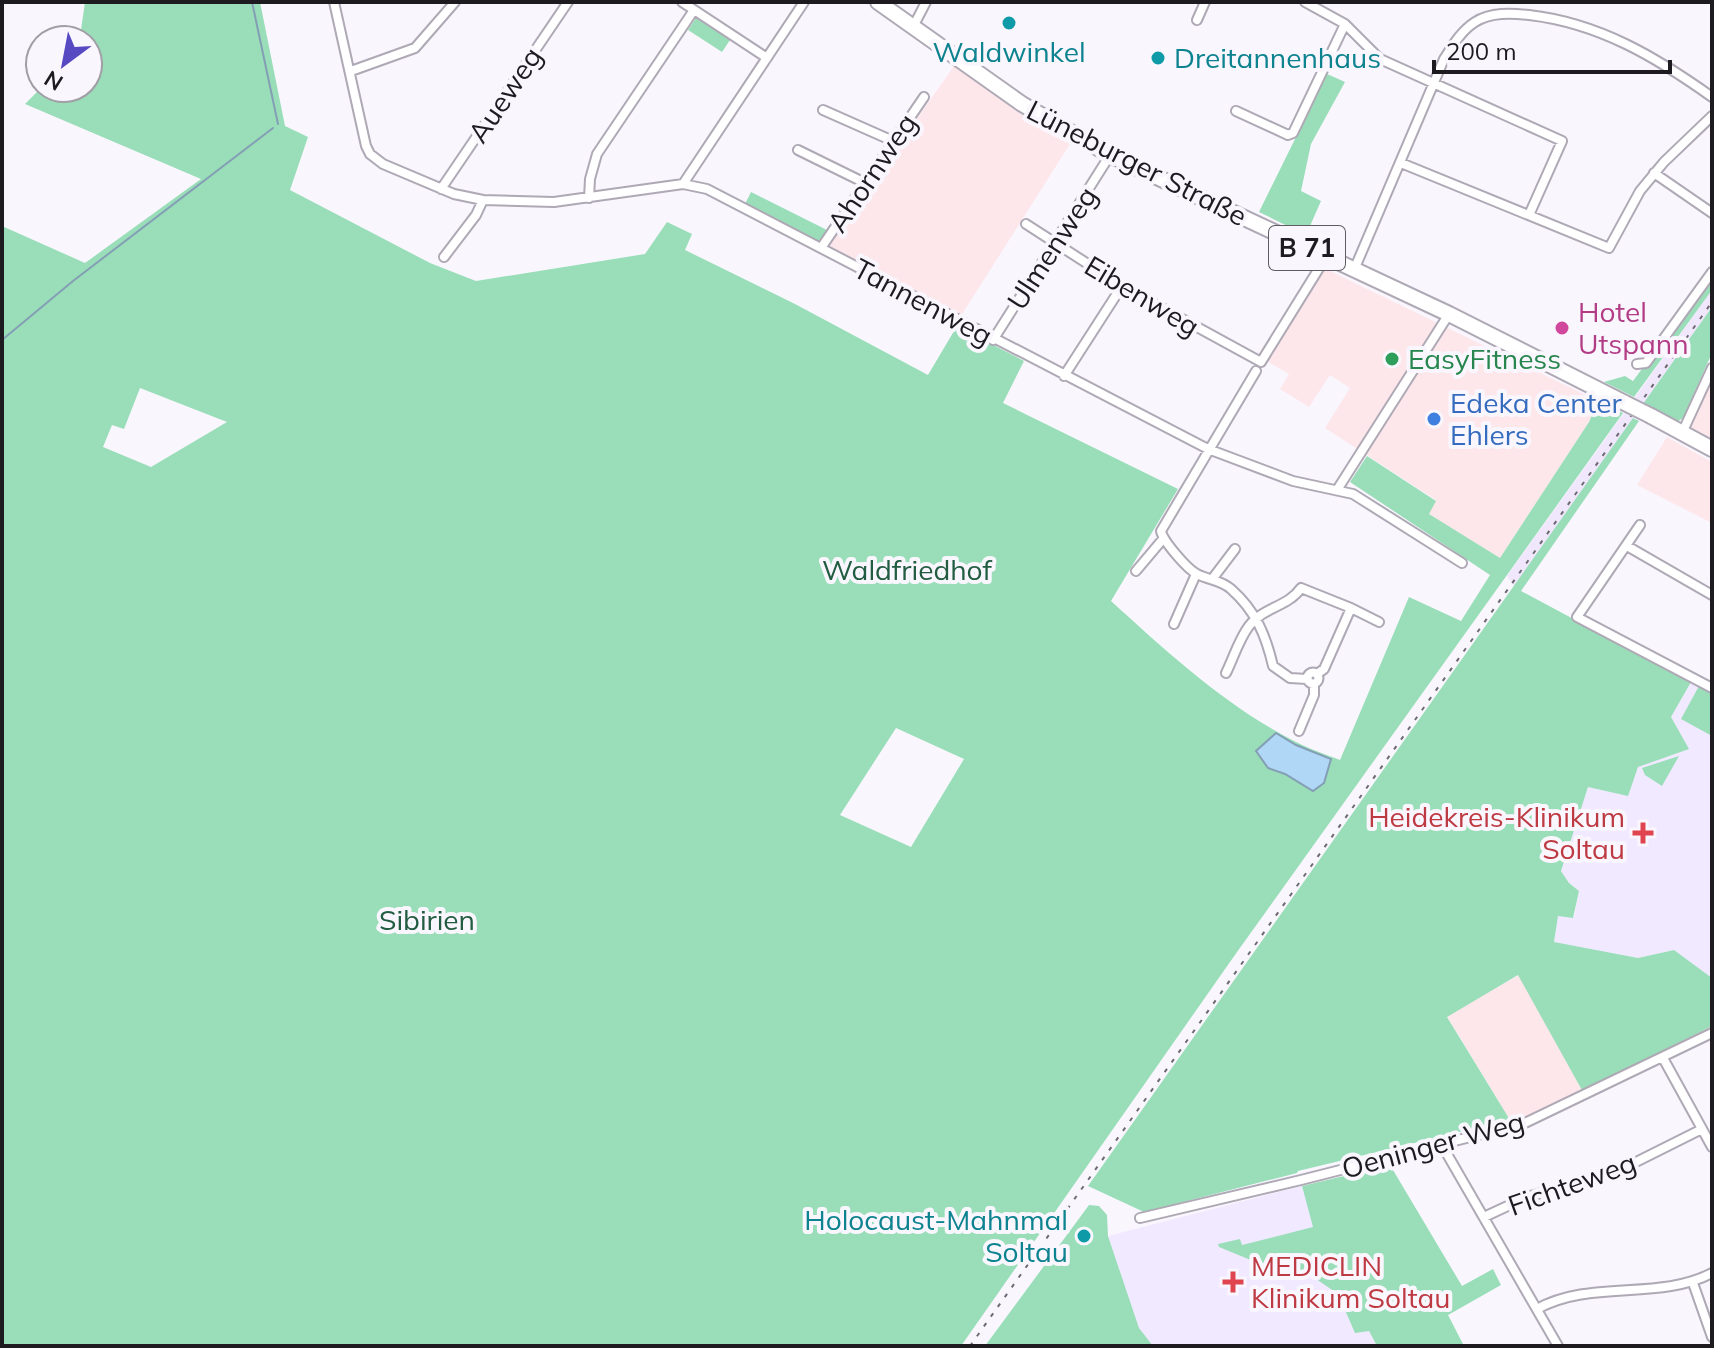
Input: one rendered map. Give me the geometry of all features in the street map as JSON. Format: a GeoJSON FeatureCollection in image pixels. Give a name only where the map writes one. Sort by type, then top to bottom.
{"type":"FeatureCollection","features":[{"type":"Feature","properties":{"kind":"main road","name":"Lüneburger Straße"},"geometry":{"type":"LineString","coordinates":[[878,2],[1041,116],[1110,155],[1449,314],[1712,449]]}},
{"type":"Feature","properties":{"kind":"street"},"geometry":{"type":"LineString","coordinates":[[334,2],[351,71],[415,48],[455,2]]}},
{"type":"Feature","properties":{"kind":"street","name":"Aueweg"},"geometry":{"type":"LineString","coordinates":[[441,189],[568,2]]}},
{"type":"Feature","properties":{"kind":"street"},"geometry":{"type":"LineString","coordinates":[[682,2],[767,58]]}},
{"type":"Feature","properties":{"kind":"street"},"geometry":{"type":"LineString","coordinates":[[683,184],[804,2]]}},
{"type":"Feature","properties":{"kind":"street"},"geometry":{"type":"LineString","coordinates":[[913,27],[926,2]]}},
{"type":"Feature","properties":{"kind":"street"},"geometry":{"type":"LineString","coordinates":[[1197,20],[1205,2]]}},
{"type":"Feature","properties":{"kind":"street"},"geometry":{"type":"LineString","coordinates":[[1305,2],[1345,24],[1380,59],[1562,141],[1529,215]]}},
{"type":"Feature","properties":{"kind":"street"},"geometry":{"type":"LineString","coordinates":[[1516,13],[1519,2]]}},
{"type":"Feature","properties":{"kind":"street"},"geometry":{"type":"LineString","coordinates":[[589,198],[590,179],[597,154],[694,10]]}},
{"type":"Feature","properties":{"kind":"street"},"geometry":{"type":"LineString","coordinates":[[1354,270],[1444,59],[1461,34],[1477,20],[1516,13],[1550,17],[1595,29],[1642,52],[1712,97]]}},
{"type":"Feature","properties":{"kind":"street"},"geometry":{"type":"LineString","coordinates":[[1236,111],[1288,135],[1293,133],[1345,24]]}},
{"type":"Feature","properties":{"kind":"street","name":"Tannenweg"},"geometry":{"type":"LineString","coordinates":[[351,71],[366,146],[370,154],[383,164],[441,189],[483,200],[541,203],[683,184],[707,189],[1208,449],[1293,481],[1364,499],[1462,563]]}},
{"type":"Feature","properties":{"kind":"street","name":"Ahornweg"},"geometry":{"type":"LineString","coordinates":[[821,248],[924,97]]}},
{"type":"Feature","properties":{"kind":"street"},"geometry":{"type":"LineString","coordinates":[[823,110],[893,141]]}},
{"type":"Feature","properties":{"kind":"street"},"geometry":{"type":"LineString","coordinates":[[1401,163],[1609,248],[1628,211],[1654,173],[1712,116]]}},
{"type":"Feature","properties":{"kind":"street"},"geometry":{"type":"LineString","coordinates":[[798,150],[865,183]]}},
{"type":"Feature","properties":{"kind":"street","name":"Ulmenweg"},"geometry":{"type":"LineString","coordinates":[[993,340],[1110,155]]}},
{"type":"Feature","properties":{"kind":"street"},"geometry":{"type":"LineString","coordinates":[[1654,173],[1712,213]]}},
{"type":"Feature","properties":{"kind":"street"},"geometry":{"type":"LineString","coordinates":[[444,257],[476,215],[483,200]]}},
{"type":"Feature","properties":{"kind":"street","name":"Eibenweg"},"geometry":{"type":"LineString","coordinates":[[1026,224],[1122,286],[1259,366]]}},
{"type":"Feature","properties":{"kind":"street"},"geometry":{"type":"LineString","coordinates":[[1310,681],[1290,678],[1273,666],[1267,640],[1257,618],[1229,587],[1213,578],[1196,574],[1163,539],[1161,531],[1326,257]]}},
{"type":"Feature","properties":{"kind":"street"},"geometry":{"type":"LineString","coordinates":[[1637,364],[1646,363],[1712,272]]}},
{"type":"Feature","properties":{"kind":"street"},"geometry":{"type":"LineString","coordinates":[[1064,376],[1122,286]]}},
{"type":"Feature","properties":{"kind":"street"},"geometry":{"type":"LineString","coordinates":[[1337,490],[1449,314]]}},
{"type":"Feature","properties":{"kind":"street"},"geometry":{"type":"LineString","coordinates":[[1682,433],[1712,368]]}},
{"type":"Feature","properties":{"kind":"street"},"geometry":{"type":"LineString","coordinates":[[1640,525],[1577,617],[1712,688]]}},
{"type":"Feature","properties":{"kind":"street"},"geometry":{"type":"LineString","coordinates":[[1136,571],[1163,539]]}},
{"type":"Feature","properties":{"kind":"street"},"geometry":{"type":"LineString","coordinates":[[1627,546],[1712,595]]}},
{"type":"Feature","properties":{"kind":"street"},"geometry":{"type":"LineString","coordinates":[[1213,578],[1235,549]]}},
{"type":"Feature","properties":{"kind":"street"},"geometry":{"type":"LineString","coordinates":[[1174,624],[1196,574]]}},
{"type":"Feature","properties":{"kind":"street"},"geometry":{"type":"LineString","coordinates":[[1226,673],[1248,626],[1294,598],[1301,588],[1379,622]]}},
{"type":"Feature","properties":{"kind":"street"},"geometry":{"type":"LineString","coordinates":[[1299,731],[1314,695],[1311,673],[1317,674],[1324,669],[1351,608]]}},
{"type":"Feature","properties":{"kind":"street","name":"Oeninger Weg"},"geometry":{"type":"LineString","coordinates":[[1140,1218],[1525,1123],[1712,1033]]}},
{"type":"Feature","properties":{"kind":"street"},"geometry":{"type":"LineString","coordinates":[[1663,1058],[1711,1142]]}},
{"type":"Feature","properties":{"kind":"street","name":"Fichteweg"},"geometry":{"type":"LineString","coordinates":[[1484,1217],[1527,1197],[1616,1172],[1702,1129]]}},
{"type":"Feature","properties":{"kind":"street"},"geometry":{"type":"LineString","coordinates":[[1445,1144],[1447,1154],[1558,1346]]}},
{"type":"Feature","properties":{"kind":"street"},"geometry":{"type":"LineString","coordinates":[[1537,1309],[1584,1293],[1693,1283],[1712,1273]]}},
{"type":"Feature","properties":{"kind":"street"},"geometry":{"type":"LineString","coordinates":[[1693,1283],[1712,1337]]}},
{"type":"Feature","properties":{"kind":"shaded area"},"geometry":{"type":"Polygon","coordinates":[[[954,66],[1045,131],[1070,144],[959,319],[826,248],[954,66]]]}},
{"type":"Feature","properties":{"kind":"shaded area"},"geometry":{"type":"Polygon","coordinates":[[[1322,267],[1598,401],[1589,422],[1500,558],[1428,514],[1436,500],[1325,428],[1350,388],[1330,375],[1309,407],[1280,389],[1289,374],[1265,360],[1322,267]]]}},
{"type":"Feature","properties":{"kind":"shaded area"},"geometry":{"type":"Polygon","coordinates":[[[1712,290],[1712,307],[1515,587],[1507,576],[1712,290]]]}},
{"type":"Feature","properties":{"kind":"shaded area"},"geometry":{"type":"Polygon","coordinates":[[[1712,381],[1712,443],[1689,430],[1712,381]]]}},
{"type":"Feature","properties":{"kind":"shaded area"},"geometry":{"type":"Polygon","coordinates":[[[1667,437],[1712,462],[1710,522],[1637,485],[1667,437]]]}},
{"type":"Feature","properties":{"kind":"shaded area","name":"Heidekreis-Klinikum Soltau"},"geometry":{"type":"Polygon","coordinates":[[[1691,682],[1712,693],[1712,978],[1674,950],[1638,958],[1554,943],[1558,915],[1574,917],[1579,891],[1561,871],[1588,787],[1637,767],[1691,682]]]}},
{"type":"Feature","properties":{"kind":"shaded area"},"geometry":{"type":"Polygon","coordinates":[[[1519,975],[1583,1092],[1510,1120],[1447,1016],[1519,975]]]}},
{"type":"Feature","properties":{"kind":"shaded area","name":"MEDICLIN Klinikum Soltau"},"geometry":{"type":"Polygon","coordinates":[[[1302,1186],[1314,1227],[1377,1346],[1153,1346],[1139,1328],[1108,1236],[1302,1186]]]}},
{"type":"Feature","properties":{"kind":"green space","name":"Sibirien"},"geometry":{"type":"Polygon","coordinates":[[[85,2],[260,2],[285,126],[308,137],[290,190],[430,263],[476,281],[645,254],[667,222],[692,234],[685,250],[928,375],[957,326],[1024,361],[1003,403],[1178,489],[1111,601],[1176,659],[1245,712],[1294,741],[1340,760],[1409,597],[1461,621],[1490,575],[1350,482],[1367,456],[1436,501],[1429,514],[1500,558],[1589,422],[1598,401],[1623,413],[1237,952],[961,1346],[2,1346],[2,226],[85,263],[201,179],[25,104],[104,104],[104,24],[82,24],[85,2]],[[140,388],[124,429],[112,425],[103,447],[151,467],[227,422],[140,388]],[[896,728],[840,815],[911,847],[964,759],[896,728]],[[1276,733],[1256,752],[1269,768],[1313,791],[1331,759],[1276,733]]]}},
{"type":"Feature","properties":{"kind":"green space"},"geometry":{"type":"Polygon","coordinates":[[[696,18],[730,40],[722,52],[688,30],[696,18]]]}},
{"type":"Feature","properties":{"kind":"green space"},"geometry":{"type":"Polygon","coordinates":[[[1327,74],[1345,82],[1311,144],[1301,191],[1321,201],[1306,235],[1259,212],[1327,74]]]}},
{"type":"Feature","properties":{"kind":"green space"},"geometry":{"type":"Polygon","coordinates":[[[751,192],[827,230],[818,242],[745,204],[751,192]]]}},
{"type":"Feature","properties":{"kind":"green space"},"geometry":{"type":"Polygon","coordinates":[[[1712,275],[1712,290],[1634,397],[1604,382],[1625,376],[1633,381],[1712,275]]]}},
{"type":"Feature","properties":{"kind":"green space"},"geometry":{"type":"Polygon","coordinates":[[[1712,307],[1712,353],[1683,418],[1677,422],[1643,404],[1712,307]]]}},
{"type":"Feature","properties":{"kind":"green space"},"geometry":{"type":"Polygon","coordinates":[[[1633,418],[1639,421],[1521,591],[1691,682],[1671,717],[1689,749],[1638,767],[1628,796],[1588,787],[1561,871],[1579,891],[1573,918],[1558,916],[1554,942],[1638,958],[1674,950],[1712,978],[1712,1026],[1583,1092],[1518,975],[1447,1017],[1510,1120],[1144,1212],[1088,1186],[1633,418]]]}},
{"type":"Feature","properties":{"kind":"green space"},"geometry":{"type":"Polygon","coordinates":[[[1699,686],[1712,693],[1712,736],[1681,719],[1699,686]]]}},
{"type":"Feature","properties":{"kind":"green space"},"geometry":{"type":"Polygon","coordinates":[[[1679,756],[1662,786],[1645,775],[1642,768],[1679,756]]]}},
{"type":"Feature","properties":{"kind":"green space"},"geometry":{"type":"Polygon","coordinates":[[[1390,1165],[1462,1286],[1493,1269],[1501,1285],[1448,1315],[1464,1346],[1377,1346],[1369,1331],[1355,1333],[1338,1294],[1306,1272],[1258,1263],[1219,1247],[1218,1244],[1240,1239],[1242,1245],[1313,1227],[1302,1186],[1390,1165]]]}},
{"type":"Feature","properties":{"kind":"green space"},"geometry":{"type":"Polygon","coordinates":[[[1089,1205],[1099,1206],[1107,1215],[1108,1236],[1139,1328],[1153,1346],[985,1346],[1089,1205]]]}},
{"type":"Feature","properties":{"kind":"water"},"geometry":{"type":"Polygon","coordinates":[[[1276,733],[1331,759],[1324,783],[1313,791],[1268,768],[1256,751],[1276,733]]]}},
{"type":"Feature","properties":{"kind":"waterway"},"geometry":{"type":"LineString","coordinates":[[252,2],[278,124]]}},
{"type":"Feature","properties":{"kind":"waterway"},"geometry":{"type":"LineString","coordinates":[[2,340],[73,281],[273,128]]}},
{"type":"Feature","properties":{"kind":"railway"},"geometry":{"type":"LineString","coordinates":[[970,1346],[1712,302]]}},
{"type":"Feature","properties":{"kind":"place","name":"Waldwinkel"},"geometry":{"type":"Point","coordinates":[1009,23]}},
{"type":"Feature","properties":{"kind":"place","name":"Dreitannenhaus"},"geometry":{"type":"Point","coordinates":[1158,58]}},
{"type":"Feature","properties":{"kind":"place","name":"Hotel Utspann"},"geometry":{"type":"Point","coordinates":[1562,328]}},
{"type":"Feature","properties":{"kind":"place","name":"EasyFitness"},"geometry":{"type":"Point","coordinates":[1392,359]}},
{"type":"Feature","properties":{"kind":"place","name":"Edeka Center Ehlers"},"geometry":{"type":"Point","coordinates":[1434,419]}},
{"type":"Feature","properties":{"kind":"place","name":"Heidekreis-Klinikum Soltau"},"geometry":{"type":"Point","coordinates":[1643,833]}},
{"type":"Feature","properties":{"kind":"place","name":"Holocaust-Mahnmal Soltau"},"geometry":{"type":"Point","coordinates":[1084,1236]}},
{"type":"Feature","properties":{"kind":"place","name":"MEDICLIN Klinikum Soltau"},"geometry":{"type":"Point","coordinates":[1233,1282]}},
{"type":"Feature","properties":{"kind":"park label","name":"Waldfriedhof"},"geometry":{"type":"Point","coordinates":[907,570]}}]}
